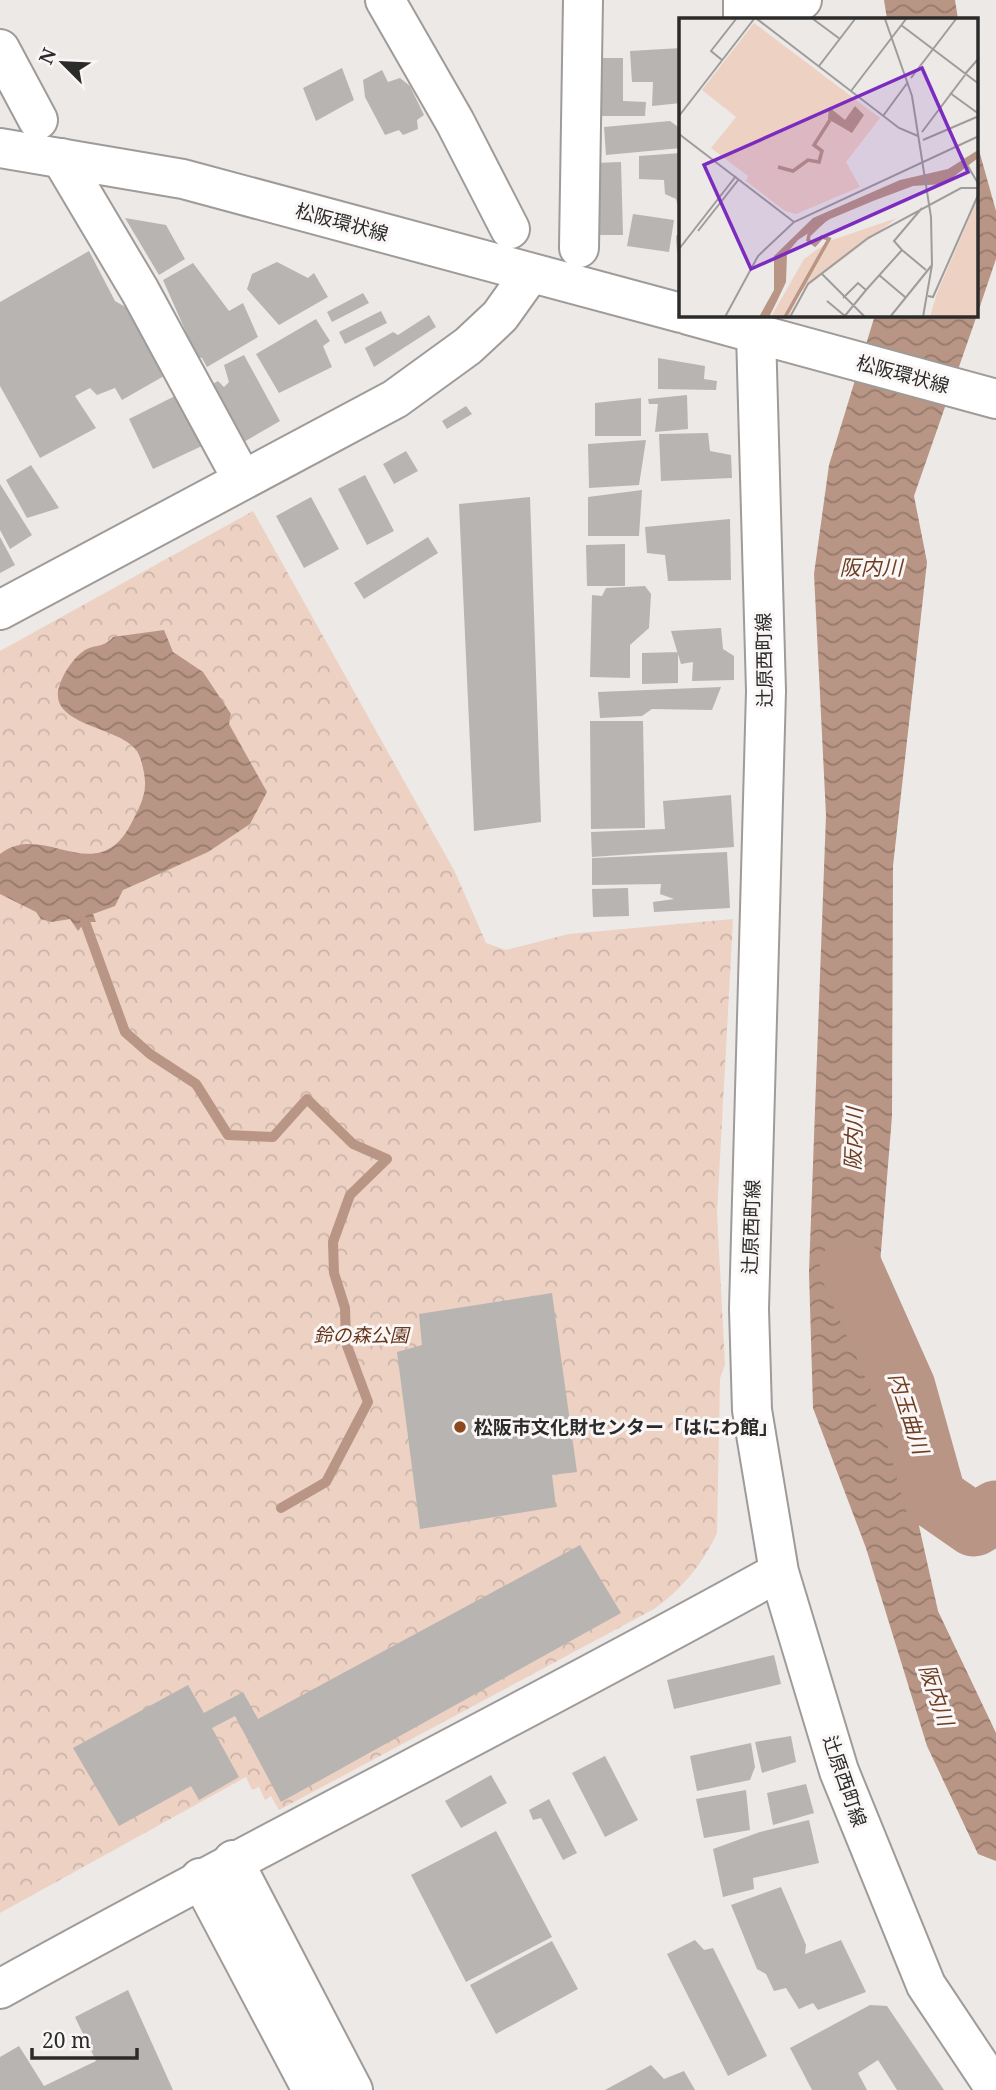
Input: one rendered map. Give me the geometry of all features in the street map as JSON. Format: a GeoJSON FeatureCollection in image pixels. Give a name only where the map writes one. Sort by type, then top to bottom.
{"type":"FeatureCollection","features":[{"type":"Feature","properties":{"kind":"street"},"geometry":{"type":"LineString","coordinates":[[385,0],[456,122],[510,229]]}},
{"type":"Feature","properties":{"kind":"street"},"geometry":{"type":"LineString","coordinates":[[579,248],[583,0]]}},
{"type":"Feature","properties":{"kind":"street"},"geometry":{"type":"LineString","coordinates":[[0,49],[38,120]]}},
{"type":"Feature","properties":{"kind":"street","name":"松阪環状線"},"geometry":{"type":"LineString","coordinates":[[0,148],[183,179],[679,312]]}},
{"type":"Feature","properties":{"kind":"street"},"geometry":{"type":"LineString","coordinates":[[61,158],[140,291],[242,478]]}},
{"type":"Feature","properties":{"kind":"street"},"geometry":{"type":"LineString","coordinates":[[0,610],[242,478],[395,400],[468,346],[500,316],[530,274]]}},
{"type":"Feature","properties":{"kind":"street","name":"松阪環状線"},"geometry":{"type":"LineString","coordinates":[[698,317],[765,330],[996,399]]}},
{"type":"Feature","properties":{"kind":"street","name":"辻原西町線"},"geometry":{"type":"LineString","coordinates":[[765,330],[766,691],[749,1309],[752,1410],[779,1572],[839,1770],[909,1947],[945,2018],[996,2090]]}},
{"type":"Feature","properties":{"kind":"street"},"geometry":{"type":"LineString","coordinates":[[0,1989],[233,1860],[643,1649],[779,1572]]}},
{"type":"Feature","properties":{"kind":"street"},"geometry":{"type":"LineString","coordinates":[[233,1860],[353,2090]]}},
{"type":"Feature","properties":{"kind":"street"},"geometry":{"type":"LineString","coordinates":[[200,1878],[313,2090]]}},
{"type":"Feature","properties":{"kind":"green space","name":"鈴の森公園"},"geometry":{"type":"Polygon","coordinates":[[[253,511],[455,872],[486,943],[506,950],[569,934],[733,919],[717,1213],[725,1365],[720,1378],[717,1533],[690,1576],[654,1609],[279,1810],[271,1796],[265,1800],[259,1787],[252,1790],[246,1777],[0,1913],[0,651],[253,511]]]}},
{"type":"Feature","properties":{"kind":"water"},"geometry":{"type":"Polygon","coordinates":[[[884,0],[955,0],[958,18],[887,18],[884,0]]]}},
{"type":"Feature","properties":{"kind":"water"},"geometry":{"type":"Polygon","coordinates":[[[978,147],[996,211],[996,259],[978,312],[978,147]]]}},
{"type":"Feature","properties":{"kind":"water","name":"阪内川"},"geometry":{"type":"Polygon","coordinates":[[[874,317],[976,317],[914,496],[927,562],[893,866],[892,1116],[879,1276],[892,1405],[938,1611],[996,1733],[996,1861],[978,1854],[927,1746],[866,1548],[813,1408],[809,1272],[826,815],[814,574],[829,465],[874,317]]]}},
{"type":"Feature","properties":{"kind":"water"},"geometry":{"type":"Polygon","coordinates":[[[164,630],[173,652],[203,672],[231,714],[229,724],[267,792],[250,824],[208,852],[123,890],[115,906],[93,914],[96,922],[85,922],[78,931],[70,919],[52,922],[41,919],[36,912],[0,894],[0,854],[17,845],[34,844],[86,854],[103,852],[118,842],[132,822],[145,787],[137,751],[116,736],[86,724],[63,709],[58,698],[62,679],[73,661],[85,650],[103,644],[113,637],[164,630]]]}},
{"type":"Feature","properties":{"kind":"building"},"geometry":{"type":"Polygon","coordinates":[[[679,48],[679,103],[652,106],[653,82],[632,82],[630,51],[679,48]]]}},
{"type":"Feature","properties":{"kind":"building"},"geometry":{"type":"Polygon","coordinates":[[[596,58],[623,58],[623,101],[646,102],[645,116],[595,116],[596,58]]]}},
{"type":"Feature","properties":{"kind":"building"},"geometry":{"type":"Polygon","coordinates":[[[342,68],[354,100],[316,121],[303,88],[342,68]]]}},
{"type":"Feature","properties":{"kind":"building"},"geometry":{"type":"Polygon","coordinates":[[[382,70],[388,82],[400,78],[410,86],[424,115],[417,120],[418,129],[403,135],[399,130],[385,135],[365,97],[363,80],[382,70]]]}},
{"type":"Feature","properties":{"kind":"building"},"geometry":{"type":"Polygon","coordinates":[[[670,121],[679,128],[679,148],[606,155],[604,127],[670,121]]]}},
{"type":"Feature","properties":{"kind":"building"},"geometry":{"type":"Polygon","coordinates":[[[679,153],[679,211],[676,199],[665,194],[664,180],[639,179],[639,156],[679,153]]]}},
{"type":"Feature","properties":{"kind":"building"},"geometry":{"type":"Polygon","coordinates":[[[621,162],[623,235],[597,235],[595,163],[621,162]]]}},
{"type":"Feature","properties":{"kind":"building"},"geometry":{"type":"Polygon","coordinates":[[[633,214],[674,220],[669,252],[627,246],[633,214]]]}},
{"type":"Feature","properties":{"kind":"building"},"geometry":{"type":"Polygon","coordinates":[[[125,218],[166,225],[185,259],[159,275],[125,218]]]}},
{"type":"Feature","properties":{"kind":"building"},"geometry":{"type":"Polygon","coordinates":[[[679,233],[679,252],[677,252],[676,236],[679,233]]]}},
{"type":"Feature","properties":{"kind":"building"},"geometry":{"type":"Polygon","coordinates":[[[89,251],[115,301],[129,309],[164,376],[122,400],[115,388],[97,395],[90,388],[75,396],[96,428],[40,458],[0,386],[0,302],[89,251]]]}},
{"type":"Feature","properties":{"kind":"building"},"geometry":{"type":"Polygon","coordinates":[[[277,262],[308,278],[314,273],[328,297],[279,325],[247,289],[252,274],[277,262]]]}},
{"type":"Feature","properties":{"kind":"building"},"geometry":{"type":"Polygon","coordinates":[[[193,263],[229,311],[243,303],[258,337],[207,367],[202,358],[197,357],[163,280],[193,263]]]}},
{"type":"Feature","properties":{"kind":"building"},"geometry":{"type":"Polygon","coordinates":[[[363,293],[369,303],[332,322],[327,312],[363,293]]]}},
{"type":"Feature","properties":{"kind":"building"},"geometry":{"type":"Polygon","coordinates":[[[381,311],[387,323],[345,344],[339,332],[381,311]]]}},
{"type":"Feature","properties":{"kind":"building"},"geometry":{"type":"Polygon","coordinates":[[[429,315],[436,327],[374,367],[365,348],[393,332],[398,335],[429,315]]]}},
{"type":"Feature","properties":{"kind":"building"},"geometry":{"type":"Polygon","coordinates":[[[316,319],[330,341],[323,346],[332,367],[279,393],[256,354],[316,319]]]}},
{"type":"Feature","properties":{"kind":"building"},"geometry":{"type":"Polygon","coordinates":[[[244,355],[280,421],[242,443],[211,385],[218,381],[224,387],[229,382],[224,365],[244,355]]]}},
{"type":"Feature","properties":{"kind":"building"},"geometry":{"type":"Polygon","coordinates":[[[658,358],[705,366],[704,379],[717,381],[716,390],[658,389],[658,358]]]}},
{"type":"Feature","properties":{"kind":"building"},"geometry":{"type":"Polygon","coordinates":[[[179,394],[204,445],[153,469],[129,419],[179,394]]]}},
{"type":"Feature","properties":{"kind":"building"},"geometry":{"type":"Polygon","coordinates":[[[687,395],[688,429],[655,432],[658,404],[649,404],[648,399],[687,395]]]}},
{"type":"Feature","properties":{"kind":"building"},"geometry":{"type":"Polygon","coordinates":[[[641,398],[641,436],[595,436],[595,403],[641,398]]]}},
{"type":"Feature","properties":{"kind":"building"},"geometry":{"type":"Polygon","coordinates":[[[466,406],[472,414],[447,429],[442,421],[466,406]]]}},
{"type":"Feature","properties":{"kind":"building"},"geometry":{"type":"Polygon","coordinates":[[[708,433],[710,451],[731,455],[732,478],[661,481],[659,434],[708,433]]]}},
{"type":"Feature","properties":{"kind":"building"},"geometry":{"type":"Polygon","coordinates":[[[646,440],[639,485],[589,488],[588,444],[646,440]]]}},
{"type":"Feature","properties":{"kind":"building"},"geometry":{"type":"Polygon","coordinates":[[[406,451],[418,471],[394,484],[383,464],[406,451]]]}},
{"type":"Feature","properties":{"kind":"building"},"geometry":{"type":"Polygon","coordinates":[[[31,465],[59,508],[27,518],[6,480],[31,465]]]}},
{"type":"Feature","properties":{"kind":"building"},"geometry":{"type":"Polygon","coordinates":[[[365,475],[394,531],[367,545],[338,489],[365,475]]]}},
{"type":"Feature","properties":{"kind":"building"},"geometry":{"type":"Polygon","coordinates":[[[0,484],[32,535],[10,549],[0,530],[0,484]]]}},
{"type":"Feature","properties":{"kind":"building"},"geometry":{"type":"Polygon","coordinates":[[[642,490],[639,536],[588,536],[588,497],[642,490]]]}},
{"type":"Feature","properties":{"kind":"building"},"geometry":{"type":"Polygon","coordinates":[[[311,497],[339,549],[304,568],[276,516],[311,497]]]}},
{"type":"Feature","properties":{"kind":"building"},"geometry":{"type":"Polygon","coordinates":[[[530,497],[541,822],[474,831],[459,504],[530,497]]]}},
{"type":"Feature","properties":{"kind":"building"},"geometry":{"type":"Polygon","coordinates":[[[730,519],[731,580],[668,581],[665,555],[647,553],[645,527],[730,519]]]}},
{"type":"Feature","properties":{"kind":"building"},"geometry":{"type":"Polygon","coordinates":[[[0,537],[15,565],[0,573],[0,537]]]}},
{"type":"Feature","properties":{"kind":"building"},"geometry":{"type":"Polygon","coordinates":[[[428,537],[438,553],[364,599],[354,583],[428,537]]]}},
{"type":"Feature","properties":{"kind":"building"},"geometry":{"type":"Polygon","coordinates":[[[625,544],[625,586],[587,586],[586,545],[625,544]]]}},
{"type":"Feature","properties":{"kind":"building"},"geometry":{"type":"Polygon","coordinates":[[[645,586],[651,594],[649,628],[630,645],[630,678],[590,677],[592,595],[602,596],[606,588],[645,586]]]}},
{"type":"Feature","properties":{"kind":"building"},"geometry":{"type":"Polygon","coordinates":[[[721,628],[723,649],[734,656],[734,680],[692,681],[693,662],[681,664],[671,631],[721,628]]]}},
{"type":"Feature","properties":{"kind":"building"},"geometry":{"type":"Polygon","coordinates":[[[678,652],[678,683],[642,684],[642,653],[678,652]]]}},
{"type":"Feature","properties":{"kind":"building"},"geometry":{"type":"Polygon","coordinates":[[[721,687],[712,710],[652,709],[642,716],[600,718],[598,692],[721,687]]]}},
{"type":"Feature","properties":{"kind":"building"},"geometry":{"type":"Polygon","coordinates":[[[590,721],[643,721],[645,828],[591,829],[590,721]]]}},
{"type":"Feature","properties":{"kind":"building"},"geometry":{"type":"Polygon","coordinates":[[[731,795],[734,847],[592,857],[591,832],[665,829],[663,801],[731,795]]]}},
{"type":"Feature","properties":{"kind":"building"},"geometry":{"type":"Polygon","coordinates":[[[727,852],[730,908],[654,912],[653,902],[674,899],[660,894],[661,884],[592,885],[592,858],[727,852]]]}},
{"type":"Feature","properties":{"kind":"building"},"geometry":{"type":"Polygon","coordinates":[[[628,888],[629,916],[593,917],[592,889],[628,888]]]}},
{"type":"Feature","properties":{"kind":"building"},"geometry":{"type":"Polygon","coordinates":[[[552,1293],[577,1472],[552,1475],[556,1507],[420,1529],[397,1352],[422,1345],[419,1314],[552,1293]]]}},
{"type":"Feature","properties":{"kind":"building"},"geometry":{"type":"Polygon","coordinates":[[[580,1545],[621,1613],[281,1802],[235,1716],[212,1728],[239,1777],[199,1800],[191,1786],[119,1826],[73,1748],[188,1685],[204,1713],[243,1692],[258,1719],[580,1545]]]}},
{"type":"Feature","properties":{"kind":"building"},"geometry":{"type":"Polygon","coordinates":[[[774,1655],[781,1684],[674,1709],[667,1680],[774,1655]]]}},
{"type":"Feature","properties":{"kind":"building"},"geometry":{"type":"Polygon","coordinates":[[[791,1736],[796,1762],[762,1773],[755,1742],[791,1736]]]}},
{"type":"Feature","properties":{"kind":"building"},"geometry":{"type":"Polygon","coordinates":[[[751,1743],[755,1767],[750,1780],[697,1791],[690,1756],[751,1743]]]}},
{"type":"Feature","properties":{"kind":"building"},"geometry":{"type":"Polygon","coordinates":[[[605,1756],[638,1820],[605,1837],[572,1773],[605,1756]]]}},
{"type":"Feature","properties":{"kind":"building"},"geometry":{"type":"Polygon","coordinates":[[[491,1775],[507,1803],[461,1828],[445,1801],[491,1775]]]}},
{"type":"Feature","properties":{"kind":"building"},"geometry":{"type":"Polygon","coordinates":[[[806,1784],[814,1813],[773,1825],[767,1793],[806,1784]]]}},
{"type":"Feature","properties":{"kind":"building"},"geometry":{"type":"Polygon","coordinates":[[[746,1790],[750,1830],[704,1838],[696,1799],[746,1790]]]}},
{"type":"Feature","properties":{"kind":"building"},"geometry":{"type":"Polygon","coordinates":[[[549,1799],[577,1853],[563,1860],[541,1818],[533,1820],[529,1810],[549,1799]]]}},
{"type":"Feature","properties":{"kind":"building"},"geometry":{"type":"Polygon","coordinates":[[[809,1820],[819,1863],[753,1878],[754,1889],[723,1897],[713,1849],[760,1832],[809,1820]]]}},
{"type":"Feature","properties":{"kind":"building"},"geometry":{"type":"Polygon","coordinates":[[[496,1831],[552,1937],[466,1982],[411,1875],[496,1831]]]}},
{"type":"Feature","properties":{"kind":"building"},"geometry":{"type":"Polygon","coordinates":[[[781,1887],[806,1945],[805,1954],[841,1940],[866,1992],[818,2010],[813,2003],[799,2009],[786,1988],[774,1991],[766,1974],[757,1969],[731,1905],[781,1887]]]}},
{"type":"Feature","properties":{"kind":"building"},"geometry":{"type":"Polygon","coordinates":[[[695,1940],[704,1950],[713,1948],[767,2056],[728,2076],[667,1954],[695,1940]]]}},
{"type":"Feature","properties":{"kind":"building"},"geometry":{"type":"Polygon","coordinates":[[[552,1941],[578,1989],[496,2034],[470,1985],[552,1941]]]}},
{"type":"Feature","properties":{"kind":"building"},"geometry":{"type":"Polygon","coordinates":[[[128,1990],[173,2090],[0,2090],[0,2057],[19,2046],[44,2086],[96,2061],[75,2017],[128,1990]]]}},
{"type":"Feature","properties":{"kind":"building"},"geometry":{"type":"Polygon","coordinates":[[[870,2005],[887,2006],[944,2090],[897,2090],[878,2060],[858,2073],[867,2090],[812,2090],[790,2048],[870,2005]]]}},
{"type":"Feature","properties":{"kind":"building"},"geometry":{"type":"Polygon","coordinates":[[[651,2065],[664,2079],[684,2071],[695,2090],[605,2090],[651,2065]]]}},
{"type":"Feature","properties":{"kind":"waterway"},"geometry":{"type":"LineString","coordinates":[[85,922],[125,1032],[150,1054],[196,1084],[228,1135],[273,1137],[307,1099],[353,1144],[387,1159],[350,1195],[333,1242],[334,1273],[345,1308],[346,1343],[368,1402],[326,1482],[281,1508]]}},
{"type":"Feature","properties":{"kind":"waterway","name":"内玉曲川"},"geometry":{"type":"LineString","coordinates":[[851,1268],[904,1387],[935,1498],[974,1525],[996,1512]]}},
{"type":"Feature","properties":{"kind":"place","name":"松阪市文化財センター「はにわ館」"},"geometry":{"type":"Point","coordinates":[460,1427]}}]}
